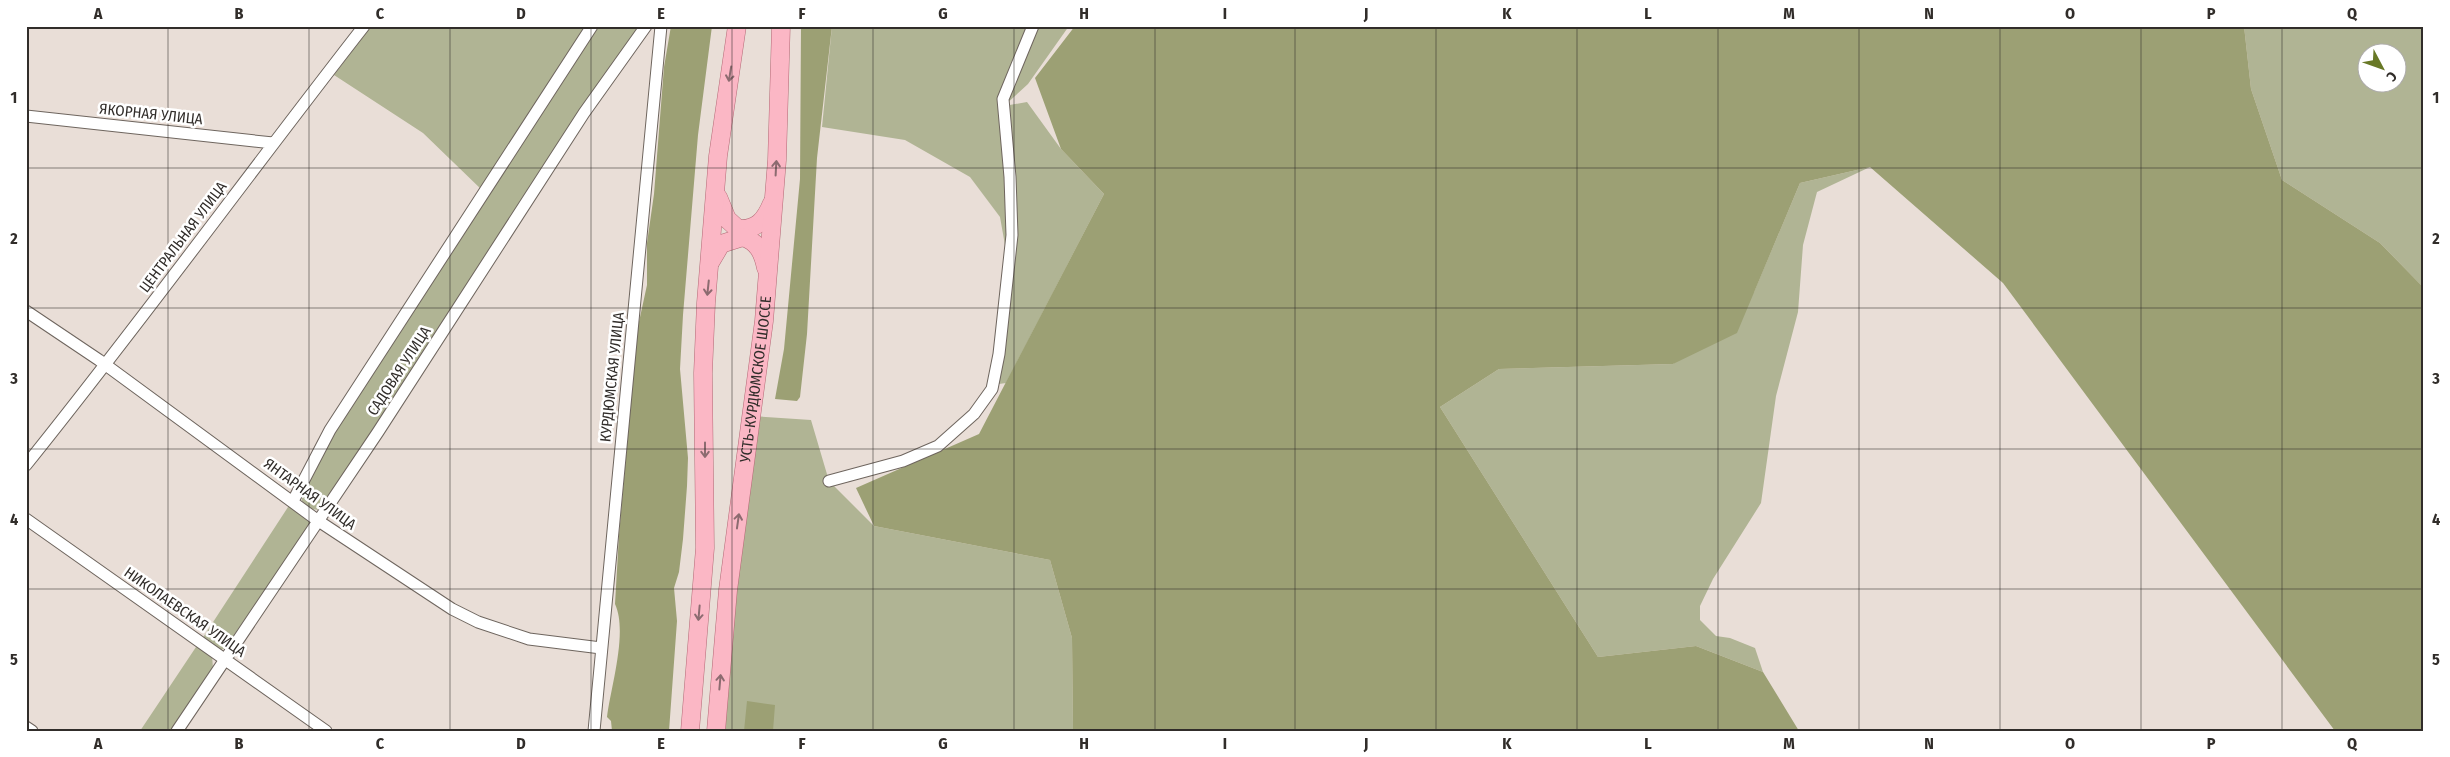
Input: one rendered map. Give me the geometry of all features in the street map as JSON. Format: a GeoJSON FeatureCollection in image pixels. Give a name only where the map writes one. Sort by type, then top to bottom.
{"type":"FeatureCollection","features":[{"type":"Feature","properties":{"kind":"main road"},"geometry":{"type":"LineString","coordinates":[[690,731],[705,548],[704,373],[706,303],[718,156],[737,26]]}},
{"type":"Feature","properties":{"kind":"main road","name":"УСТЬ-КУРДЮМСКОЕ ШОССЕ"},"geometry":{"type":"LineString","coordinates":[[716,731],[728,590],[746,464],[768,275],[774,195],[781,26]]}},
{"type":"Feature","properties":{"kind":"main road"},"geometry":{"type":"LineString","coordinates":[[716,192],[726,219],[738,229],[752,229],[760,224],[767,216],[774,195]]}},
{"type":"Feature","properties":{"kind":"main road"},"geometry":{"type":"LineString","coordinates":[[710,262],[721,244],[743,238],[754,243],[761,251],[768,275]]}},
{"type":"Feature","properties":{"kind":"street","name":"ЦЕНТРАЛЬНАЯ УЛИЦА"},"geometry":{"type":"LineString","coordinates":[[26,465],[106,366],[273,143],[364,26]]}},
{"type":"Feature","properties":{"kind":"street","name":"САДОВАЯ УЛИЦА"},"geometry":{"type":"LineString","coordinates":[[293,501],[330,430],[592,26]]}},
{"type":"Feature","properties":{"kind":"street","name":"САДОВАЯ УЛИЦА"},"geometry":{"type":"LineString","coordinates":[[177,731],[317,520],[378,432],[584,113],[646,26]]}},
{"type":"Feature","properties":{"kind":"street","name":"КУРДЮМСКАЯ УЛИЦА"},"geometry":{"type":"LineString","coordinates":[[594,731],[661,26]]}},
{"type":"Feature","properties":{"kind":"street"},"geometry":{"type":"LineString","coordinates":[[829,481],[903,461],[938,446],[974,414],[992,389],[999,354],[1012,235],[1010,177],[1002,98],[1033,26]]}},
{"type":"Feature","properties":{"kind":"street","name":"ЯКОРНАЯ УЛИЦА"},"geometry":{"type":"LineString","coordinates":[[26,116],[273,143]]}},
{"type":"Feature","properties":{"kind":"street","name":"ЯНТАРНАЯ УЛИЦА"},"geometry":{"type":"LineString","coordinates":[[26,311],[106,366],[317,520],[452,609],[478,622],[529,639],[601,648]]}},
{"type":"Feature","properties":{"kind":"street","name":"НИКОЛАЕВСКАЯ УЛИЦА"},"geometry":{"type":"LineString","coordinates":[[26,519],[326,731]]}},
{"type":"Feature","properties":{"kind":"street"},"geometry":{"type":"LineString","coordinates":[[26,727],[32,731]]}},
{"type":"Feature","properties":{"kind":"green space"},"geometry":{"type":"Polygon","coordinates":[[[371,26],[587,26],[483,191],[423,133],[334,75],[371,26]]]}},
{"type":"Feature","properties":{"kind":"green space"},"geometry":{"type":"Polygon","coordinates":[[[597,26],[640,26],[375,430],[319,510],[311,509],[302,501],[302,492],[333,432],[597,26]]]}},
{"type":"Feature","properties":{"kind":"green space"},"geometry":{"type":"Polygon","coordinates":[[[671,26],[712,26],[698,135],[683,315],[680,369],[688,458],[683,539],[679,572],[674,588],[677,621],[669,731],[612,731],[611,721],[607,717],[620,629],[619,616],[615,604],[619,535],[637,331],[647,285],[647,243],[654,194],[664,67],[671,26]]]}},
{"type":"Feature","properties":{"kind":"green space"},"geometry":{"type":"Polygon","coordinates":[[[801,26],[832,26],[817,158],[807,334],[800,397],[797,401],[775,399],[784,349],[800,179],[801,26]]]}},
{"type":"Feature","properties":{"kind":"green space"},"geometry":{"type":"Polygon","coordinates":[[[832,26],[1069,26],[1028,84],[1004,106],[1027,102],[1061,149],[1104,194],[1006,383],[992,385],[1008,262],[1000,217],[970,177],[905,140],[822,127],[832,26]]]}},
{"type":"Feature","properties":{"kind":"green space"},"geometry":{"type":"Polygon","coordinates":[[[1075,26],[2244,26],[2251,89],[2282,180],[2380,243],[2424,288],[2424,731],[2335,731],[2003,283],[1870,167],[1800,183],[1737,333],[1673,364],[1499,369],[1440,407],[1598,657],[1696,646],[1763,672],[1799,731],[1073,731],[1072,638],[1050,560],[874,526],[856,488],[979,434],[1104,194],[1061,149],[1035,78],[1075,26]]]}},
{"type":"Feature","properties":{"kind":"green space"},"geometry":{"type":"Polygon","coordinates":[[[2244,26],[2424,26],[2424,288],[2380,243],[2282,180],[2251,89],[2244,26]]]}},
{"type":"Feature","properties":{"kind":"green space"},"geometry":{"type":"Polygon","coordinates":[[[1870,167],[1817,192],[1803,245],[1798,312],[1776,396],[1761,503],[1713,579],[1700,606],[1700,620],[1716,636],[1730,638],[1755,648],[1763,672],[1696,646],[1598,657],[1440,407],[1499,369],[1673,364],[1754,292],[1800,183],[1870,167]]]}},
{"type":"Feature","properties":{"kind":"green space"},"geometry":{"type":"Polygon","coordinates":[[[751,416],[811,420],[829,481],[874,526],[1050,560],[1072,638],[1073,731],[716,731],[751,416]]]}},
{"type":"Feature","properties":{"kind":"green space"},"geometry":{"type":"Polygon","coordinates":[[[290,504],[309,517],[311,525],[224,649],[217,650],[202,639],[290,504]]]}},
{"type":"Feature","properties":{"kind":"green space"},"geometry":{"type":"Polygon","coordinates":[[[198,644],[212,655],[213,669],[174,731],[140,731],[198,644]]]}},
{"type":"Feature","properties":{"kind":"green space"},"geometry":{"type":"Polygon","coordinates":[[[747,701],[775,705],[773,731],[744,731],[747,701]]]}}]}
